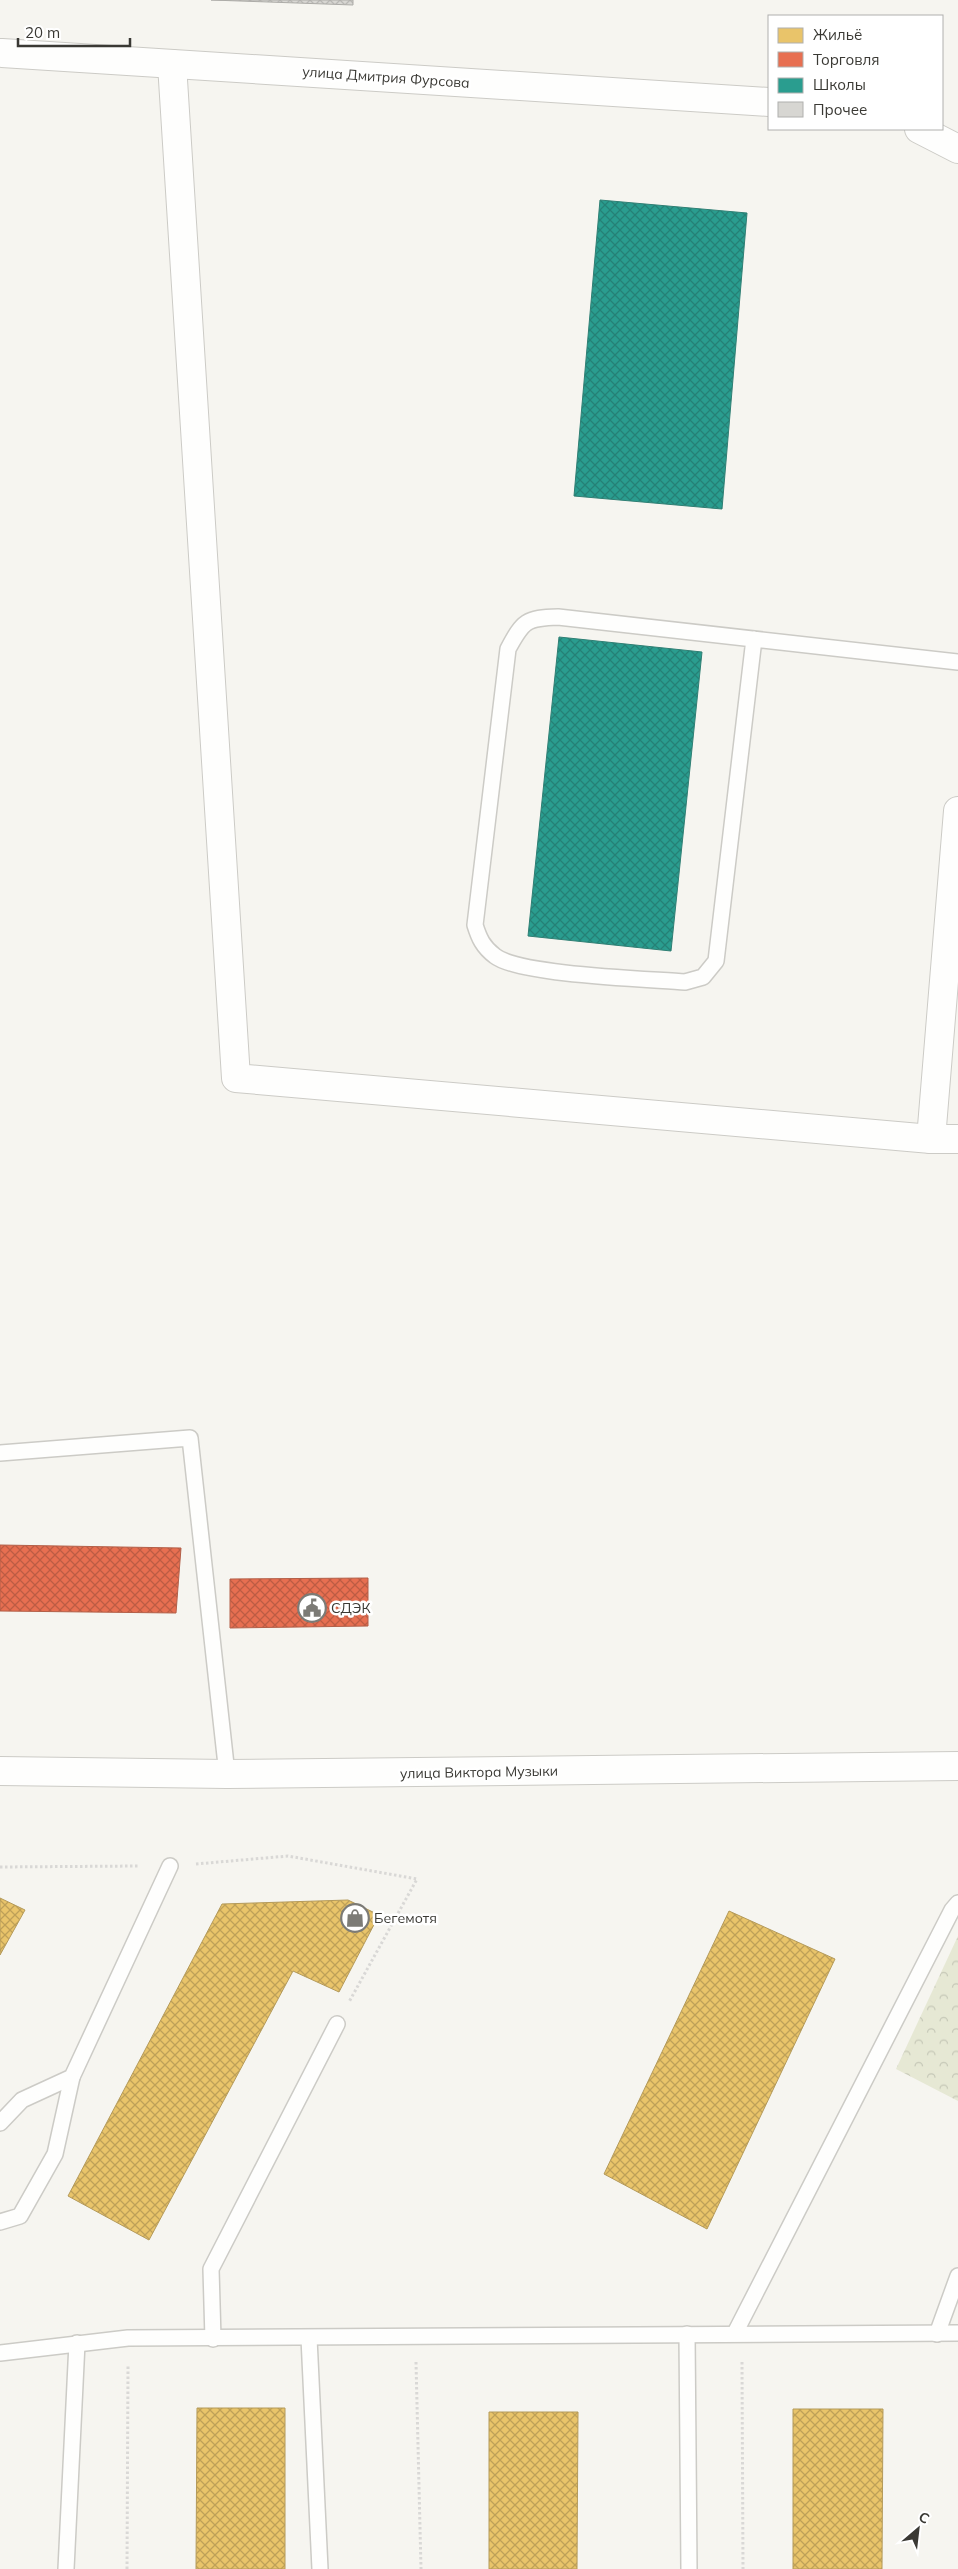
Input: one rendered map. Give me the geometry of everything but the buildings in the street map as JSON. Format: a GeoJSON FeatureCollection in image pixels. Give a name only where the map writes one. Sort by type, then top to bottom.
{"type":"FeatureCollection","features":[{"type":"Feature","properties":{"kind":"street","name":"улица Дмитрия Фурсова"},"geometry":{"type":"LineString","coordinates":[[2,53],[768,102]]}},
{"type":"Feature","properties":{"kind":"street"},"geometry":{"type":"LineString","coordinates":[[172,64],[236,1078],[958,1140]]}},
{"type":"Feature","properties":{"kind":"street"},"geometry":{"type":"LineString","coordinates":[[921,130],[958,149]]}},
{"type":"Feature","properties":{"kind":"street"},"geometry":{"type":"LineString","coordinates":[[930,1139],[958,811]]}},
{"type":"Feature","properties":{"kind":"street","name":"улица Виктора Музыки"},"geometry":{"type":"LineString","coordinates":[[0,1771],[227,1774],[958,1766]]}},
{"type":"Feature","properties":{"kind":"lane"},"geometry":{"type":"LineString","coordinates":[[754,639],[716,961],[703,977],[685,982],[522,968],[496,957],[479,941],[475,925],[508,649],[520,626],[534,617],[558,617],[754,639],[958,662]]}},
{"type":"Feature","properties":{"kind":"lane"},"geometry":{"type":"LineString","coordinates":[[0,1454],[190,1438],[227,1774]]}},
{"type":"Feature","properties":{"kind":"lane"},"geometry":{"type":"LineString","coordinates":[[0,2222],[20,2216],[55,2154],[72,2077],[170,1866]]}},
{"type":"Feature","properties":{"kind":"lane"},"geometry":{"type":"LineString","coordinates":[[738,2334],[952,1910],[958,1903]]}},
{"type":"Feature","properties":{"kind":"lane"},"geometry":{"type":"LineString","coordinates":[[213,2339],[211,2268],[337,2024]]}},
{"type":"Feature","properties":{"kind":"lane"},"geometry":{"type":"LineString","coordinates":[[0,2124],[22,2100],[72,2077]]}},
{"type":"Feature","properties":{"kind":"lane"},"geometry":{"type":"LineString","coordinates":[[936,2334],[958,2276]]}},
{"type":"Feature","properties":{"kind":"lane"},"geometry":{"type":"LineString","coordinates":[[0,2353],[128,2338],[213,2339],[958,2333]]}},
{"type":"Feature","properties":{"kind":"lane"},"geometry":{"type":"LineString","coordinates":[[687,2334],[689,2569]]}},
{"type":"Feature","properties":{"kind":"lane"},"geometry":{"type":"LineString","coordinates":[[309,2338],[320,2569]]}},
{"type":"Feature","properties":{"kind":"lane"},"geometry":{"type":"LineString","coordinates":[[66,2569],[77,2343]]}},
{"type":"Feature","properties":{"kind":"path"},"geometry":{"type":"LineString","coordinates":[[0,1867],[170,1866],[288,1856],[417,1880],[337,2024]]}},
{"type":"Feature","properties":{"kind":"path"},"geometry":{"type":"LineString","coordinates":[[738,2334],[743,2569]]}},
{"type":"Feature","properties":{"kind":"path"},"geometry":{"type":"LineString","coordinates":[[415,2337],[421,2569]]}},
{"type":"Feature","properties":{"kind":"path"},"geometry":{"type":"LineString","coordinates":[[127,2569],[128,2338]]}},
{"type":"Feature","properties":{"kind":"green space"},"geometry":{"type":"Polygon","coordinates":[[[958,1936],[958,2101],[896,2069],[958,1936]]]}},
{"type":"Feature","properties":{"kind":"place","name":"СДЭК"},"geometry":{"type":"Point","coordinates":[312,1608]}},
{"type":"Feature","properties":{"kind":"place","name":"Бегемотя"},"geometry":{"type":"Point","coordinates":[355,1918]}}]}
